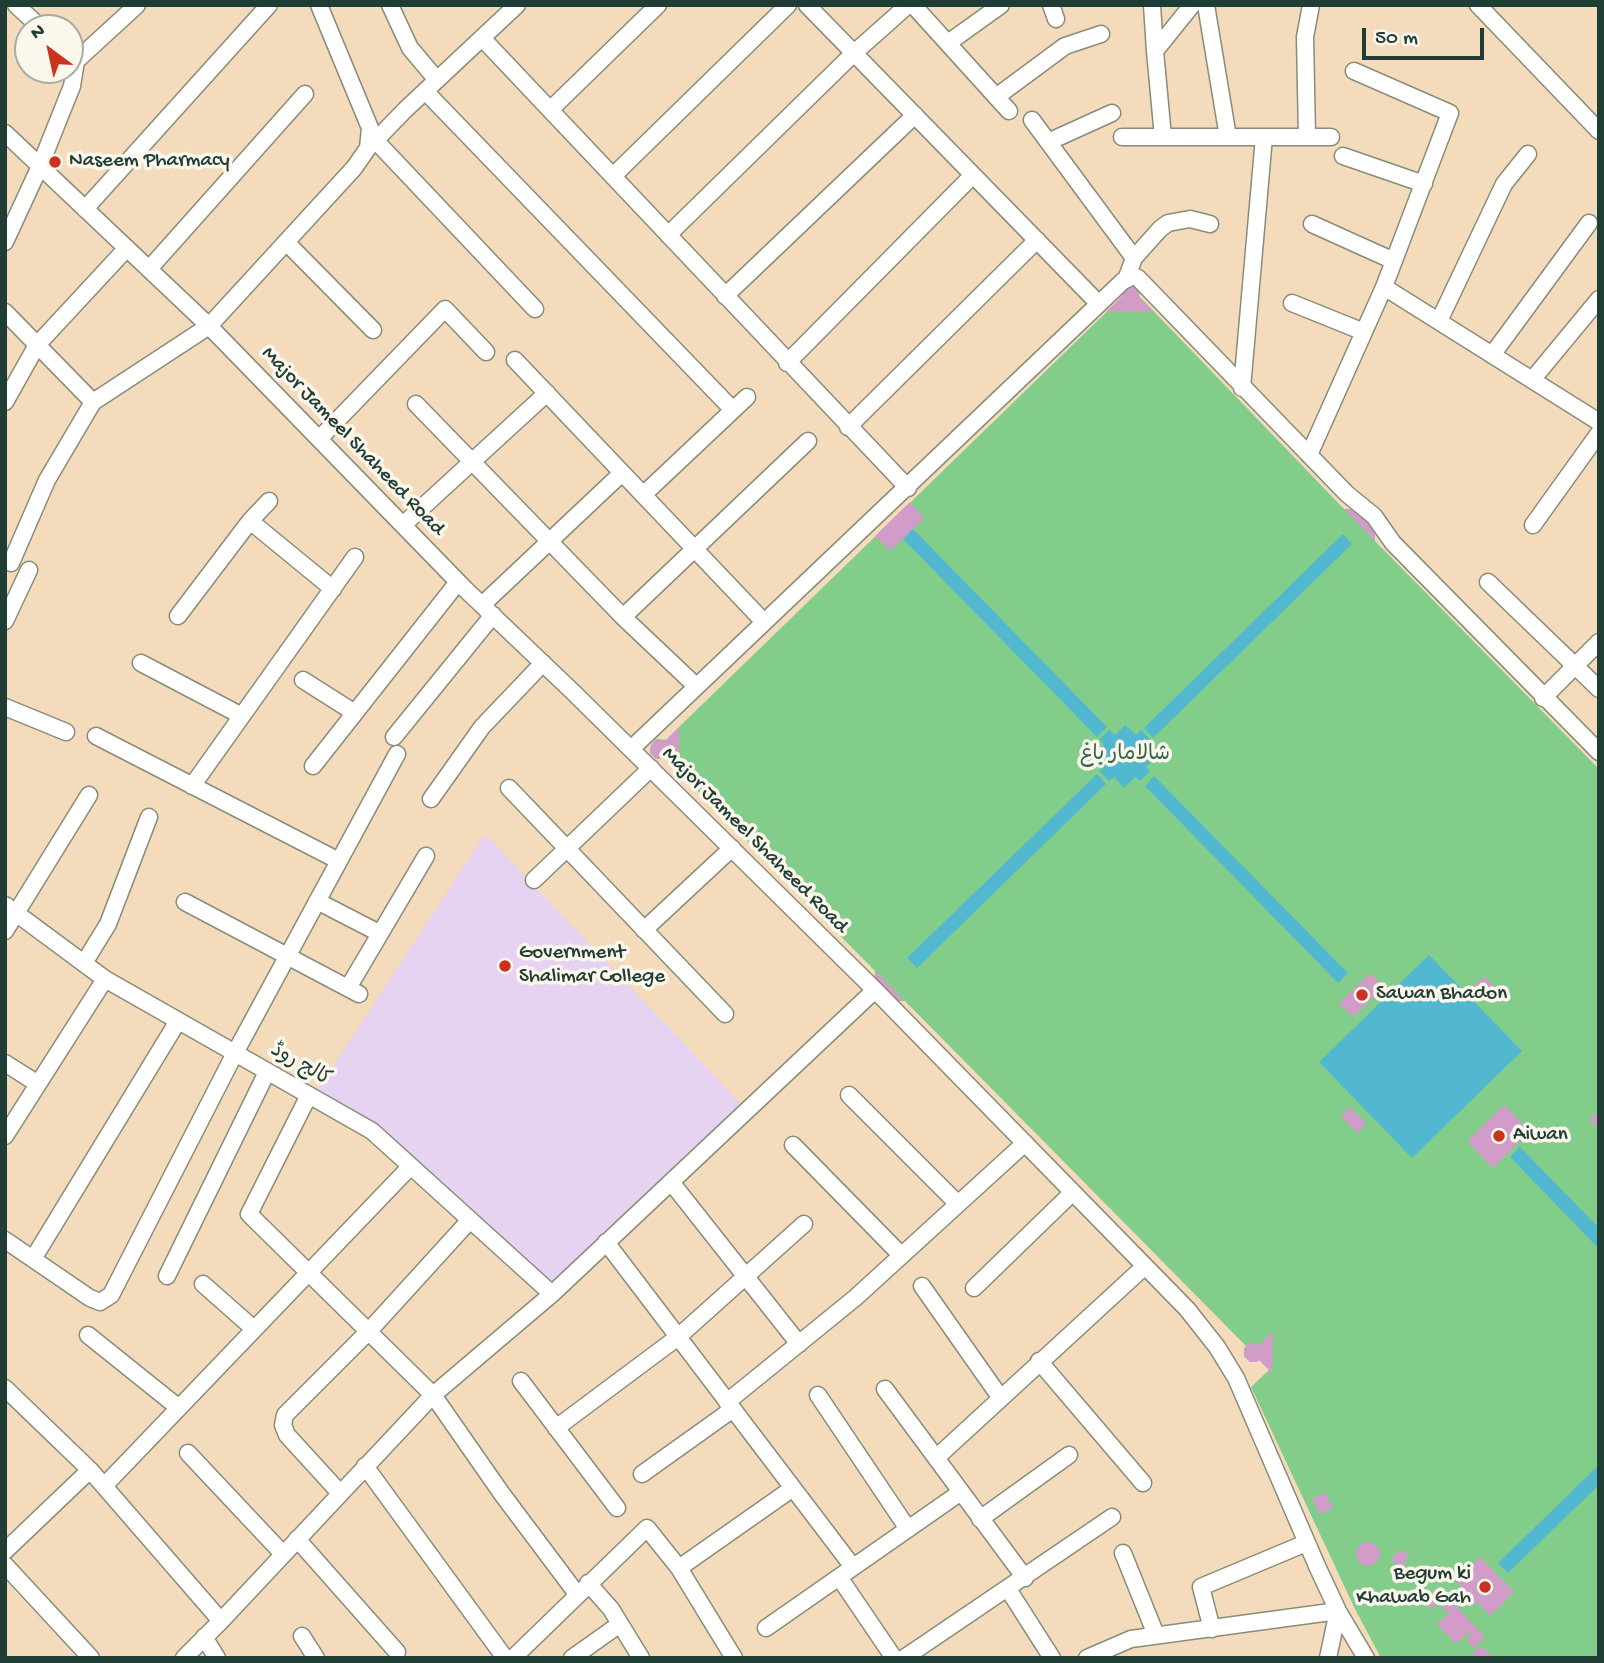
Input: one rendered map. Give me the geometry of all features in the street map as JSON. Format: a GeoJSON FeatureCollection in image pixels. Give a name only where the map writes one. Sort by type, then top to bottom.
{"type":"FeatureCollection","features":[{"type":"Feature","properties":{"kind":"street"},"geometry":{"type":"LineString","coordinates":[[84,49],[137,5]]}},
{"type":"Feature","properties":{"kind":"street"},"geometry":{"type":"LineString","coordinates":[[85,209],[269,5]]}},
{"type":"Feature","properties":{"kind":"street"},"geometry":{"type":"LineString","coordinates":[[319,5],[370,128],[372,144],[535,309]]}},
{"type":"Feature","properties":{"kind":"street"},"geometry":{"type":"LineString","coordinates":[[390,5],[431,85],[733,411]]}},
{"type":"Feature","properties":{"kind":"street"},"geometry":{"type":"LineString","coordinates":[[11,563],[47,480],[93,402],[209,326],[354,168],[372,144],[517,5]]}},
{"type":"Feature","properties":{"kind":"street"},"geometry":{"type":"LineString","coordinates":[[550,110],[658,5]]}},
{"type":"Feature","properties":{"kind":"street"},"geometry":{"type":"LineString","coordinates":[[613,176],[788,5]]}},
{"type":"Feature","properties":{"kind":"street"},"geometry":{"type":"LineString","coordinates":[[807,5],[1099,304]]}},
{"type":"Feature","properties":{"kind":"street"},"geometry":{"type":"LineString","coordinates":[[668,235],[854,53],[908,5]]}},
{"type":"Feature","properties":{"kind":"street"},"geometry":{"type":"LineString","coordinates":[[913,5],[1009,111]]}},
{"type":"Feature","properties":{"kind":"street"},"geometry":{"type":"LineString","coordinates":[[948,43],[1001,5]]}},
{"type":"Feature","properties":{"kind":"street"},"geometry":{"type":"LineString","coordinates":[[1152,5],[1163,137]]}},
{"type":"Feature","properties":{"kind":"street"},"geometry":{"type":"LineString","coordinates":[[1155,51],[1192,5]]}},
{"type":"Feature","properties":{"kind":"street"},"geometry":{"type":"LineString","coordinates":[[1206,5],[1228,137]]}},
{"type":"Feature","properties":{"kind":"street"},"geometry":{"type":"LineString","coordinates":[[1307,137],[1305,37],[1311,5]]}},
{"type":"Feature","properties":{"kind":"street"},"geometry":{"type":"LineString","coordinates":[[1478,5],[1599,131]]}},
{"type":"Feature","properties":{"kind":"street"},"geometry":{"type":"LineString","coordinates":[[996,97],[1065,46],[1101,34]]}},
{"type":"Feature","properties":{"kind":"street"},"geometry":{"type":"LineString","coordinates":[[482,38],[908,488]]}},
{"type":"Feature","properties":{"kind":"street"},"geometry":{"type":"LineString","coordinates":[[1309,455],[1384,287],[1450,113],[1354,71]]}},
{"type":"Feature","properties":{"kind":"street"},"geometry":{"type":"LineString","coordinates":[[5,242],[40,166],[72,84]]}},
{"type":"Feature","properties":{"kind":"street"},"geometry":{"type":"LineString","coordinates":[[149,269],[305,94]]}},
{"type":"Feature","properties":{"kind":"street"},"geometry":{"type":"LineString","coordinates":[[1048,142],[1112,113]]}},
{"type":"Feature","properties":{"kind":"street"},"geometry":{"type":"LineString","coordinates":[[725,296],[915,115]]}},
{"type":"Feature","properties":{"kind":"street"},"geometry":{"type":"LineString","coordinates":[[1032,120],[1134,258]]}},
{"type":"Feature","properties":{"kind":"street","name":"Major Jameel Shaheed Road"},"geometry":{"type":"LineString","coordinates":[[5,134],[209,326],[458,582],[875,990],[1187,1309],[1217,1347],[1236,1378],[1338,1611],[1366,1658]]}},
{"type":"Feature","properties":{"kind":"street"},"geometry":{"type":"LineString","coordinates":[[1122,137],[1331,137]]}},
{"type":"Feature","properties":{"kind":"street"},"geometry":{"type":"LineString","coordinates":[[1242,388],[1264,137]]}},
{"type":"Feature","properties":{"kind":"street"},"geometry":{"type":"LineString","coordinates":[[1439,321],[1504,184],[1528,154]]}},
{"type":"Feature","properties":{"kind":"street"},"geometry":{"type":"LineString","coordinates":[[1343,156],[1424,184]]}},
{"type":"Feature","properties":{"kind":"street"},"geometry":{"type":"LineString","coordinates":[[787,363],[973,175]]}},
{"type":"Feature","properties":{"kind":"street"},"geometry":{"type":"LineString","coordinates":[[631,749],[1127,277],[1134,258],[1160,229],[1168,223],[1190,219],[1210,224]]}},
{"type":"Feature","properties":{"kind":"street"},"geometry":{"type":"LineString","coordinates":[[1492,355],[1589,223]]}},
{"type":"Feature","properties":{"kind":"street"},"geometry":{"type":"LineString","coordinates":[[1312,224],[1394,261]]}},
{"type":"Feature","properties":{"kind":"street"},"geometry":{"type":"LineString","coordinates":[[848,427],[1037,240]]}},
{"type":"Feature","properties":{"kind":"street"},"geometry":{"type":"LineString","coordinates":[[286,242],[373,330]]}},
{"type":"Feature","properties":{"kind":"street"},"geometry":{"type":"LineString","coordinates":[[5,402],[37,345],[127,248]]}},
{"type":"Feature","properties":{"kind":"street"},"geometry":{"type":"LineString","coordinates":[[1127,277],[1138,278],[1348,495],[1374,516],[1393,543],[1599,752]]}},
{"type":"Feature","properties":{"kind":"street"},"geometry":{"type":"LineString","coordinates":[[1384,287],[1597,421],[1533,525]]}},
{"type":"Feature","properties":{"kind":"street"},"geometry":{"type":"LineString","coordinates":[[1532,380],[1599,299]]}},
{"type":"Feature","properties":{"kind":"street"},"geometry":{"type":"LineString","coordinates":[[1292,303],[1364,332]]}},
{"type":"Feature","properties":{"kind":"street"},"geometry":{"type":"LineString","coordinates":[[319,439],[445,309],[485,352]]}},
{"type":"Feature","properties":{"kind":"street"},"geometry":{"type":"LineString","coordinates":[[5,312],[93,402]]}},
{"type":"Feature","properties":{"kind":"street"},"geometry":{"type":"LineString","coordinates":[[515,359],[764,622]]}},
{"type":"Feature","properties":{"kind":"street"},"geometry":{"type":"LineString","coordinates":[[403,525],[547,393]]}},
{"type":"Feature","properties":{"kind":"street"},"geometry":{"type":"LineString","coordinates":[[643,495],[747,397]]}},
{"type":"Feature","properties":{"kind":"street"},"geometry":{"type":"LineString","coordinates":[[416,404],[623,617],[696,687]]}},
{"type":"Feature","properties":{"kind":"street"},"geometry":{"type":"LineString","coordinates":[[623,617],[808,441]]}},
{"type":"Feature","properties":{"kind":"street"},"geometry":{"type":"LineString","coordinates":[[5,1240],[90,1298],[100,1302],[111,1295],[396,745],[487,610],[550,541],[622,473]]}},
{"type":"Feature","properties":{"kind":"street"},"geometry":{"type":"LineString","coordinates":[[177,616],[269,501]]}},
{"type":"Feature","properties":{"kind":"street"},"geometry":{"type":"LineString","coordinates":[[250,522],[333,589]]}},
{"type":"Feature","properties":{"kind":"street"},"geometry":{"type":"LineString","coordinates":[[192,786],[355,557]]}},
{"type":"Feature","properties":{"kind":"street"},"geometry":{"type":"LineString","coordinates":[[5,621],[29,570]]}},
{"type":"Feature","properties":{"kind":"street"},"geometry":{"type":"LineString","coordinates":[[313,766],[458,582]]}},
{"type":"Feature","properties":{"kind":"street"},"geometry":{"type":"LineString","coordinates":[[1488,582],[1599,689]]}},
{"type":"Feature","properties":{"kind":"street"},"geometry":{"type":"LineString","coordinates":[[1543,698],[1599,642]]}},
{"type":"Feature","properties":{"kind":"street"},"geometry":{"type":"LineString","coordinates":[[141,663],[242,716]]}},
{"type":"Feature","properties":{"kind":"street"},"geometry":{"type":"LineString","coordinates":[[431,799],[482,727],[543,663]]}},
{"type":"Feature","properties":{"kind":"street"},"geometry":{"type":"LineString","coordinates":[[303,680],[355,713]]}},
{"type":"Feature","properties":{"kind":"street"},"geometry":{"type":"LineString","coordinates":[[5,707],[66,732]]}},
{"type":"Feature","properties":{"kind":"street"},"geometry":{"type":"LineString","coordinates":[[96,736],[338,861]]}},
{"type":"Feature","properties":{"kind":"street"},"geometry":{"type":"LineString","coordinates":[[534,880],[651,768]]}},
{"type":"Feature","properties":{"kind":"street"},"geometry":{"type":"LineString","coordinates":[[509,788],[725,1014]]}},
{"type":"Feature","properties":{"kind":"street"},"geometry":{"type":"LineString","coordinates":[[5,931],[11,910],[89,796]]}},
{"type":"Feature","properties":{"kind":"street"},"geometry":{"type":"LineString","coordinates":[[84,963],[108,925],[149,817]]}},
{"type":"Feature","properties":{"kind":"street"},"geometry":{"type":"LineString","coordinates":[[644,930],[732,848]]}},
{"type":"Feature","properties":{"kind":"street"},"geometry":{"type":"LineString","coordinates":[[185,902],[354,991],[379,933],[426,856]]}},
{"type":"Feature","properties":{"kind":"street"},"geometry":{"type":"LineString","coordinates":[[317,901],[379,933]]}},
{"type":"Feature","properties":{"kind":"street","name":"کالج روڈ"},"geometry":{"type":"LineString","coordinates":[[11,910],[105,979],[372,1132],[552,1294]]}},
{"type":"Feature","properties":{"kind":"street"},"geometry":{"type":"LineString","coordinates":[[5,1136],[105,979]]}},
{"type":"Feature","properties":{"kind":"street"},"geometry":{"type":"LineString","coordinates":[[184,1658],[433,1395],[552,1294],[875,990]]}},
{"type":"Feature","properties":{"kind":"street"},"geometry":{"type":"LineString","coordinates":[[33,1259],[178,1021]]}},
{"type":"Feature","properties":{"kind":"street"},"geometry":{"type":"LineString","coordinates":[[5,1063],[38,1084]]}},
{"type":"Feature","properties":{"kind":"street"},"geometry":{"type":"LineString","coordinates":[[167,1276],[267,1072]]}},
{"type":"Feature","properties":{"kind":"street"},"geometry":{"type":"LineString","coordinates":[[309,1095],[249,1214],[433,1395],[502,1494],[583,1589],[611,1609],[641,1658]]}},
{"type":"Feature","properties":{"kind":"street"},"geometry":{"type":"LineString","coordinates":[[849,1095],[958,1204]]}},
{"type":"Feature","properties":{"kind":"street"},"geometry":{"type":"LineString","coordinates":[[642,1474],[730,1405],[855,1298],[1025,1143]]}},
{"type":"Feature","properties":{"kind":"street"},"geometry":{"type":"LineString","coordinates":[[793,1145],[901,1255]]}},
{"type":"Feature","properties":{"kind":"street"},"geometry":{"type":"LineString","coordinates":[[104,1486],[410,1167]]}},
{"type":"Feature","properties":{"kind":"street"},"geometry":{"type":"LineString","coordinates":[[671,1182],[799,1344]]}},
{"type":"Feature","properties":{"kind":"street"},"geometry":{"type":"LineString","coordinates":[[974,1288],[1072,1193]]}},
{"type":"Feature","properties":{"kind":"street"},"geometry":{"type":"LineString","coordinates":[[340,1493],[287,1435],[283,1425],[285,1415],[369,1331],[470,1220]]}},
{"type":"Feature","properties":{"kind":"street"},"geometry":{"type":"LineString","coordinates":[[556,1427],[678,1337],[804,1224]]}},
{"type":"Feature","properties":{"kind":"street"},"geometry":{"type":"LineString","coordinates":[[606,1242],[793,1488],[846,1572],[894,1658]]}},
{"type":"Feature","properties":{"kind":"street"},"geometry":{"type":"LineString","coordinates":[[936,1458],[1145,1266]]}},
{"type":"Feature","properties":{"kind":"street"},"geometry":{"type":"LineString","coordinates":[[203,1284],[254,1329]]}},
{"type":"Feature","properties":{"kind":"street"},"geometry":{"type":"LineString","coordinates":[[922,1286],[1000,1397]]}},
{"type":"Feature","properties":{"kind":"street"},"geometry":{"type":"LineString","coordinates":[[88,1335],[178,1408]]}},
{"type":"Feature","properties":{"kind":"street"},"geometry":{"type":"LineString","coordinates":[[1039,1361],[1143,1483]]}},
{"type":"Feature","properties":{"kind":"street"},"geometry":{"type":"LineString","coordinates":[[521,1381],[617,1508]]}},
{"type":"Feature","properties":{"kind":"street"},"geometry":{"type":"LineString","coordinates":[[5,1388],[90,1470],[221,1621]]}},
{"type":"Feature","properties":{"kind":"street"},"geometry":{"type":"LineString","coordinates":[[885,1389],[1025,1578]]}},
{"type":"Feature","properties":{"kind":"street"},"geometry":{"type":"LineString","coordinates":[[818,1395],[908,1529]]}},
{"type":"Feature","properties":{"kind":"street"},"geometry":{"type":"LineString","coordinates":[[188,1453],[283,1554]]}},
{"type":"Feature","properties":{"kind":"street"},"geometry":{"type":"LineString","coordinates":[[980,1519],[1069,1455]]}},
{"type":"Feature","properties":{"kind":"street"},"geometry":{"type":"LineString","coordinates":[[365,1466],[505,1658]]}},
{"type":"Feature","properties":{"kind":"street"},"geometry":{"type":"LineString","coordinates":[[5,1551],[90,1470]]}},
{"type":"Feature","properties":{"kind":"street"},"geometry":{"type":"LineString","coordinates":[[679,1568],[793,1488]]}},
{"type":"Feature","properties":{"kind":"street"},"geometry":{"type":"LineString","coordinates":[[766,1628],[961,1492]]}},
{"type":"Feature","properties":{"kind":"street"},"geometry":{"type":"LineString","coordinates":[[904,1658],[1112,1517]]}},
{"type":"Feature","properties":{"kind":"street"},"geometry":{"type":"LineString","coordinates":[[513,1658],[647,1528],[679,1568],[734,1658]]}},
{"type":"Feature","properties":{"kind":"street"},"geometry":{"type":"LineString","coordinates":[[297,1539],[397,1652]]}},
{"type":"Feature","properties":{"kind":"street"},"geometry":{"type":"LineString","coordinates":[[1212,1629],[1201,1587],[1306,1542]]}},
{"type":"Feature","properties":{"kind":"street"},"geometry":{"type":"LineString","coordinates":[[1124,1553],[1156,1635]]}},
{"type":"Feature","properties":{"kind":"street"},"geometry":{"type":"LineString","coordinates":[[5,1565],[91,1658]]}},
{"type":"Feature","properties":{"kind":"street"},"geometry":{"type":"LineString","coordinates":[[1008,1589],[1047,1656]]}},
{"type":"Feature","properties":{"kind":"street"},"geometry":{"type":"LineString","coordinates":[[1087,1658],[1131,1639],[1338,1611],[1328,1658]]}},
{"type":"Feature","properties":{"kind":"street"},"geometry":{"type":"LineString","coordinates":[[572,1658],[620,1624]]}},
{"type":"Feature","properties":{"kind":"street"},"geometry":{"type":"LineString","coordinates":[[302,1636],[316,1658]]}},
{"type":"Feature","properties":{"kind":"street"},"geometry":{"type":"LineString","coordinates":[[204,1637],[217,1658]]}},
{"type":"Feature","properties":{"kind":"shaded area","name":"Government Shalimar College"},"geometry":{"type":"Polygon","coordinates":[[[485,834],[747,1110],[552,1294],[372,1132],[313,1097],[485,834]]]}},
{"type":"Feature","properties":{"kind":"green space","name":"شالامار باغ"},"geometry":{"type":"Polygon","coordinates":[[[1141,286],[1139,296],[1344,509],[1361,509],[1375,524],[1375,541],[1599,769],[1599,1658],[1381,1658],[1355,1609],[1251,1387],[1269,1370],[1260,1360],[1250,1362],[1244,1356],[1246,1346],[905,1001],[890,1001],[875,985],[875,971],[665,758],[656,759],[650,753],[651,745],[656,739],[666,740],[1123,296],[1121,293],[1141,286]]]}},
{"type":"Feature","properties":{"kind":"water"},"geometry":{"type":"Polygon","coordinates":[[[913,529],[1107,727],[1097,737],[903,539],[913,529]]]}},
{"type":"Feature","properties":{"kind":"water"},"geometry":{"type":"Polygon","coordinates":[[[1343,534],[1352,544],[1153,738],[1144,728],[1343,534]]]}},
{"type":"Feature","properties":{"kind":"water"},"geometry":{"type":"Polygon","coordinates":[[[1125,725],[1136,735],[1141,730],[1151,740],[1146,745],[1157,756],[1146,767],[1150,772],[1140,781],[1135,777],[1124,788],[1114,777],[1109,781],[1099,771],[1104,767],[1093,756],[1104,745],[1100,739],[1109,730],[1115,735],[1125,725]]]}},
{"type":"Feature","properties":{"kind":"water"},"geometry":{"type":"Polygon","coordinates":[[[1097,774],[1106,784],[917,968],[907,958],[1097,774]]]}},
{"type":"Feature","properties":{"kind":"water"},"geometry":{"type":"Polygon","coordinates":[[[1154,776],[1348,973],[1338,983],[1145,786],[1154,776]]]}},
{"type":"Feature","properties":{"kind":"water"},"geometry":{"type":"Polygon","coordinates":[[[1429,955],[1522,1051],[1412,1158],[1319,1062],[1429,955]]]}},
{"type":"Feature","properties":{"kind":"water"},"geometry":{"type":"Polygon","coordinates":[[[1520,1147],[1599,1228],[1599,1249],[1510,1157],[1520,1147]]]}},
{"type":"Feature","properties":{"kind":"water"},"geometry":{"type":"Polygon","coordinates":[[[1599,1465],[1599,1485],[1508,1573],[1498,1563],[1599,1465]]]}},
{"type":"Feature","properties":{"kind":"building"},"geometry":{"type":"Polygon","coordinates":[[[1127,280],[1141,286],[1138,296],[1154,312],[1106,312],[1123,295],[1121,293],[1127,280]]]}},
{"type":"Feature","properties":{"kind":"building"},"geometry":{"type":"Polygon","coordinates":[[[910,502],[924,518],[890,551],[875,536],[910,502]]]}},
{"type":"Feature","properties":{"kind":"building"},"geometry":{"type":"Polygon","coordinates":[[[1344,509],[1361,509],[1375,524],[1375,541],[1344,509]]]}},
{"type":"Feature","properties":{"kind":"building"},"geometry":{"type":"Polygon","coordinates":[[[679,727],[679,772],[665,758],[656,759],[650,753],[651,745],[656,739],[665,741],[679,727]]]}},
{"type":"Feature","properties":{"kind":"building"},"geometry":{"type":"Polygon","coordinates":[[[876,971],[904,1000],[890,1001],[875,985],[876,971]]]}},
{"type":"Feature","properties":{"kind":"building","name":"Sawan Bhadon"},"geometry":{"type":"Polygon","coordinates":[[[1370,973],[1384,987],[1353,1017],[1339,1003],[1370,973]]]}},
{"type":"Feature","properties":{"kind":"building"},"geometry":{"type":"Polygon","coordinates":[[[1484,976],[1500,993],[1491,1002],[1474,986],[1484,976]]]}},
{"type":"Feature","properties":{"kind":"building","name":"Aiwan"},"geometry":{"type":"Polygon","coordinates":[[[1504,1105],[1530,1131],[1493,1168],[1467,1141],[1504,1105]]]}},
{"type":"Feature","properties":{"kind":"building"},"geometry":{"type":"Polygon","coordinates":[[[1350,1107],[1366,1124],[1357,1133],[1341,1116],[1350,1107]]]}},
{"type":"Feature","properties":{"kind":"building"},"geometry":{"type":"Polygon","coordinates":[[[1599,1110],[1599,1129],[1589,1120],[1599,1110]]]}},
{"type":"Feature","properties":{"kind":"building"},"geometry":{"type":"Polygon","coordinates":[[[1273,1331],[1272,1373],[1259,1360],[1250,1362],[1244,1356],[1244,1348],[1250,1343],[1259,1345],[1273,1331]]]}},
{"type":"Feature","properties":{"kind":"building"},"geometry":{"type":"Polygon","coordinates":[[[1325,1493],[1333,1508],[1320,1514],[1312,1499],[1325,1493]]]}},
{"type":"Feature","properties":{"kind":"building"},"geometry":{"type":"Polygon","coordinates":[[[1368,1542],[1377,1545],[1380,1554],[1377,1563],[1368,1566],[1359,1563],[1356,1554],[1359,1545],[1368,1542]]]}},
{"type":"Feature","properties":{"kind":"building"},"geometry":{"type":"Polygon","coordinates":[[[1402,1549],[1409,1557],[1401,1569],[1391,1558],[1402,1549]]]}},
{"type":"Feature","properties":{"kind":"building","name":"Begum ki Khawab Gah"},"geometry":{"type":"Polygon","coordinates":[[[1480,1557],[1514,1592],[1490,1616],[1477,1602],[1473,1606],[1464,1597],[1468,1594],[1456,1581],[1480,1557]]]}},
{"type":"Feature","properties":{"kind":"building"},"geometry":{"type":"Polygon","coordinates":[[[1438,1587],[1485,1637],[1474,1648],[1466,1640],[1471,1635],[1468,1633],[1456,1644],[1437,1624],[1449,1613],[1438,1602],[1431,1609],[1423,1601],[1438,1587]]]}},
{"type":"Feature","properties":{"kind":"building"},"geometry":{"type":"Polygon","coordinates":[[[1481,1646],[1494,1658],[1474,1658],[1471,1655],[1481,1646]]]}},
{"type":"Feature","properties":{"kind":"place","name":"Naseem Pharmacy"},"geometry":{"type":"Point","coordinates":[55,162]}},
{"type":"Feature","properties":{"kind":"place","name":"Government Shalimar College"},"geometry":{"type":"Point","coordinates":[505,966]}},
{"type":"Feature","properties":{"kind":"place","name":"Sawan Bhadon"},"geometry":{"type":"Point","coordinates":[1362,995]}},
{"type":"Feature","properties":{"kind":"place","name":"Aiwan"},"geometry":{"type":"Point","coordinates":[1499,1136]}},
{"type":"Feature","properties":{"kind":"place","name":"Begum ki Khawab Gah"},"geometry":{"type":"Point","coordinates":[1485,1587]}}]}
